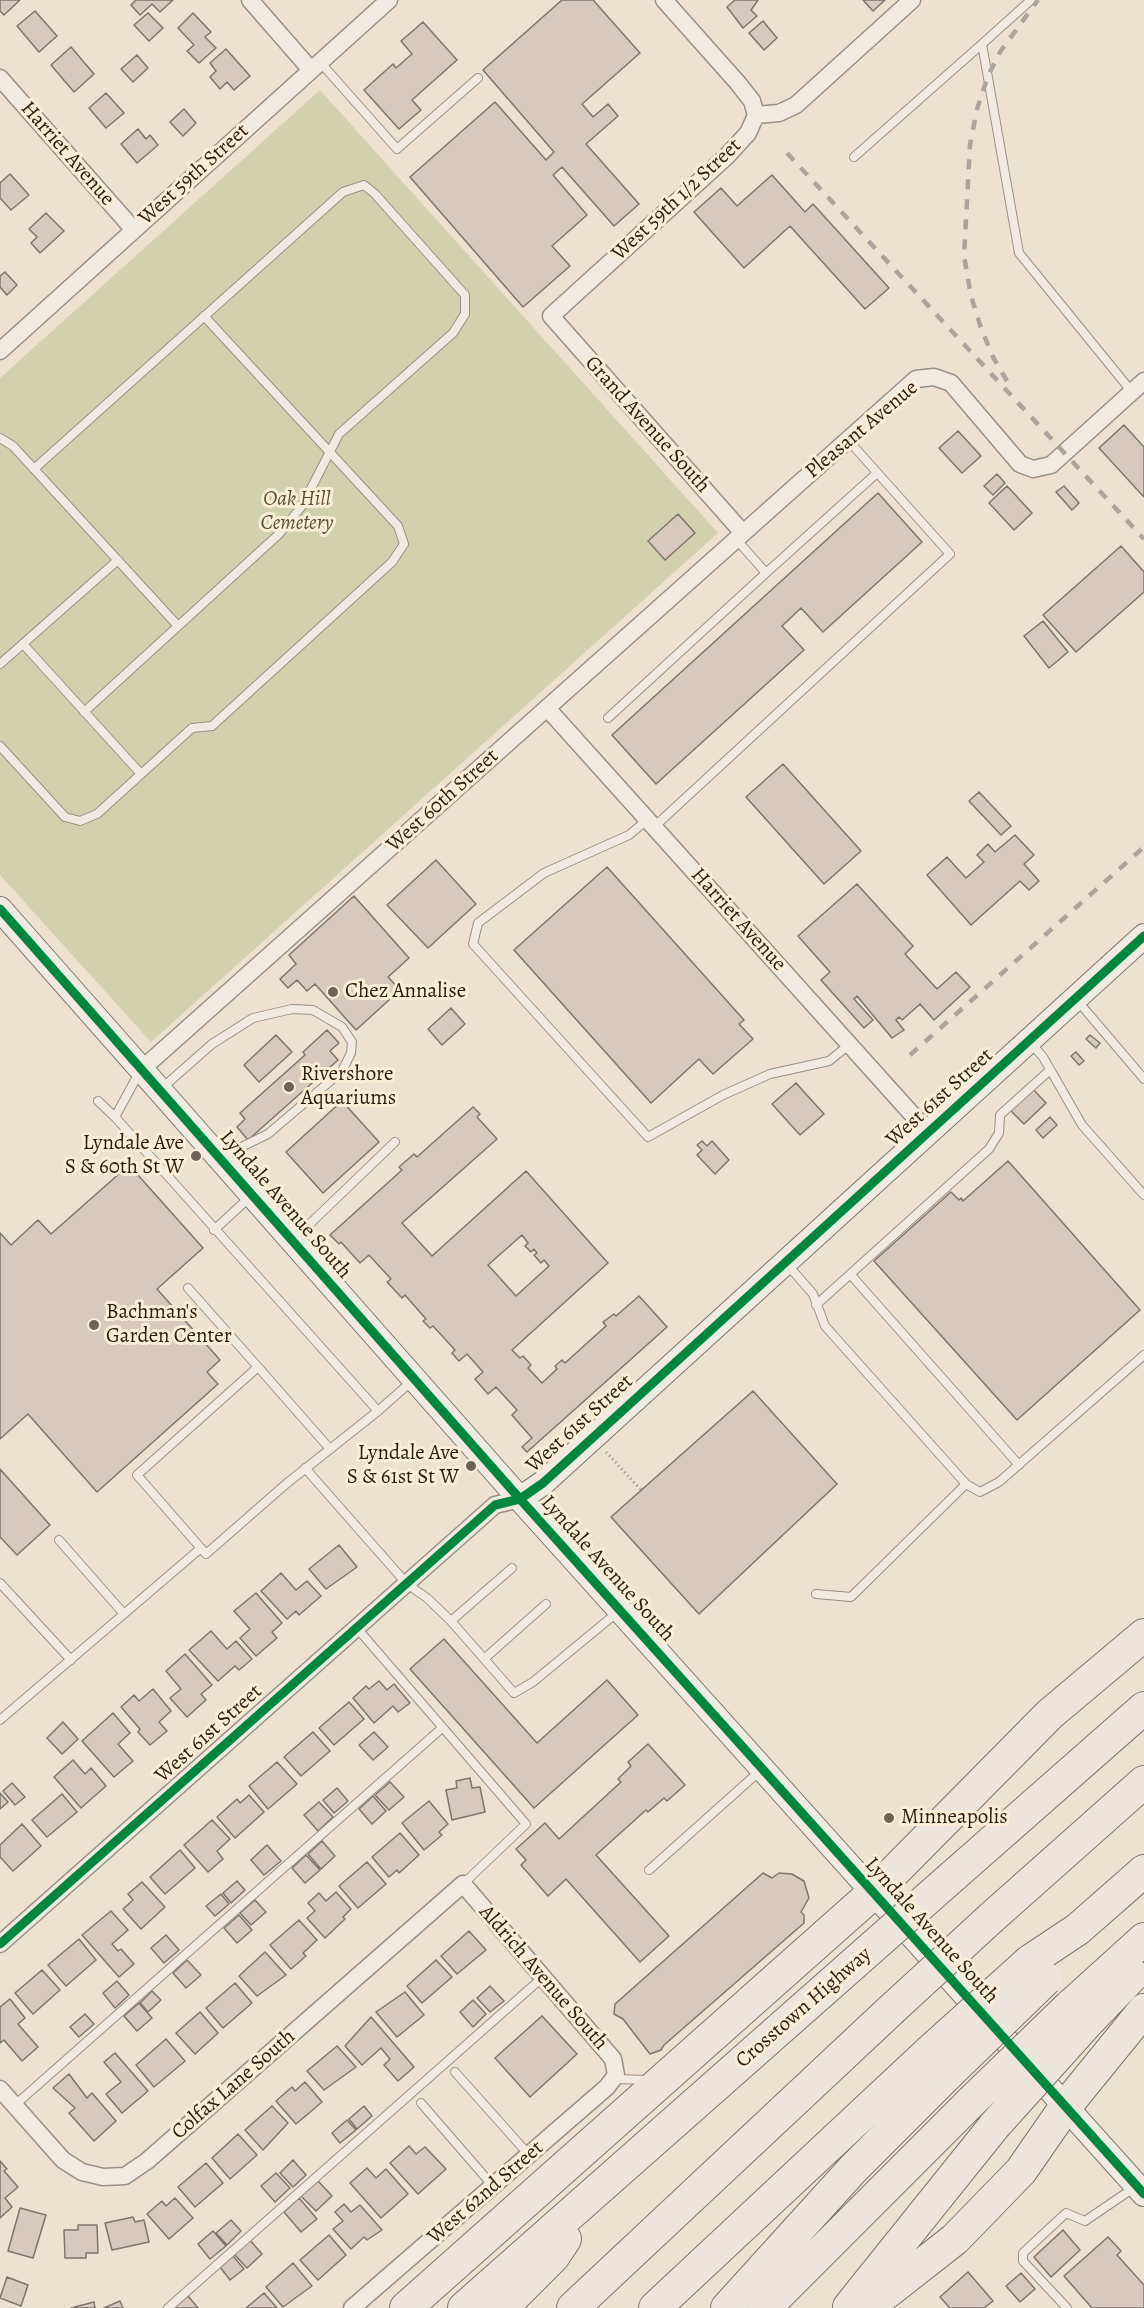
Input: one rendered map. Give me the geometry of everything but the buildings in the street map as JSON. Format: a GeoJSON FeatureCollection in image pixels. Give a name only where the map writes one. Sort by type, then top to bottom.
{"type":"FeatureCollection","features":[{"type":"Feature","properties":{"kind":"highway"},"geometry":{"type":"LineString","coordinates":[[406,2308],[872,1894],[1050,1714],[1144,1635]]}},
{"type":"Feature","properties":{"kind":"highway","name":"Crosstown Highway"},"geometry":{"type":"LineString","coordinates":[[464,2308],[1144,1708]]}},
{"type":"Feature","properties":{"kind":"highway"},"geometry":{"type":"LineString","coordinates":[[573,2308],[891,2010],[1144,1782]]}},
{"type":"Feature","properties":{"kind":"highway"},"geometry":{"type":"LineString","coordinates":[[655,2308],[938,2063],[1038,1970],[1078,1929],[1144,1871]]}},
{"type":"Feature","properties":{"kind":"highway"},"geometry":{"type":"LineString","coordinates":[[848,2308],[995,2125],[1078,2015],[1144,1939]]}},
{"type":"Feature","properties":{"kind":"highway"},"geometry":{"type":"LineString","coordinates":[[765,2308],[972,2101],[1144,1963]]}},
{"type":"Feature","properties":{"kind":"highway"},"geometry":{"type":"LineString","coordinates":[[867,2308],[955,2239],[1021,2171],[1066,2106],[1144,2010]]}},
{"type":"Feature","properties":{"kind":"highway"},"geometry":{"type":"LineString","coordinates":[[727,2308],[845,2178],[938,2063]]}},
{"type":"Feature","properties":{"kind":"highway"},"geometry":{"type":"LineString","coordinates":[[502,2308],[553,2257],[597,2191]]}},
{"type":"Feature","properties":{"kind":"main road","name":"Lyndale Avenue South"},"geometry":{"type":"LineString","coordinates":[[0,909],[872,1894],[1141,2186]]}},
{"type":"Feature","properties":{"kind":"main road","name":"West 61st Street"},"geometry":{"type":"LineString","coordinates":[[520,1499],[543,1483],[1144,936]]}},
{"type":"Feature","properties":{"kind":"street"},"geometry":{"type":"LineString","coordinates":[[250,0],[316,66]]}},
{"type":"Feature","properties":{"kind":"street","name":"West 59th Street"},"geometry":{"type":"LineString","coordinates":[[0,351],[389,0]]}},
{"type":"Feature","properties":{"kind":"street"},"geometry":{"type":"LineString","coordinates":[[664,0],[753,101],[756,115],[779,113],[796,105],[912,0]]}},
{"type":"Feature","properties":{"kind":"street","name":"Harriet Avenue"},"geometry":{"type":"LineString","coordinates":[[0,78],[134,230]]}},
{"type":"Feature","properties":{"kind":"street","name":"West 59th 1/2 Street"},"geometry":{"type":"LineString","coordinates":[[550,316],[726,157],[748,133],[756,115]]}},
{"type":"Feature","properties":{"kind":"street","name":"Grand Avenue South"},"geometry":{"type":"LineString","coordinates":[[550,316],[739,536]]}},
{"type":"Feature","properties":{"kind":"street","name":"Pleasant Avenue"},"geometry":{"type":"LineString","coordinates":[[739,536],[916,379],[934,377],[951,383],[1020,464],[1033,469],[1051,465],[1138,387]]}},
{"type":"Feature","properties":{"kind":"street","name":"West 60th Street"},"geometry":{"type":"LineString","coordinates":[[142,1069],[739,536]]}},
{"type":"Feature","properties":{"kind":"street","name":"Harriet Avenue"},"geometry":{"type":"LineString","coordinates":[[548,708],[928,1132]]}},
{"type":"Feature","properties":{"kind":"street","name":"West 61st Street"},"geometry":{"type":"LineString","coordinates":[[0,1944],[495,1505],[520,1499]]}},
{"type":"Feature","properties":{"kind":"street","name":"Aldrich Avenue South"},"geometry":{"type":"LineString","coordinates":[[463,1884],[613,2059],[615,2077]]}},
{"type":"Feature","properties":{"kind":"street","name":"Colfax Lane South"},"geometry":{"type":"LineString","coordinates":[[0,2089],[63,2160],[82,2172],[103,2178],[125,2176],[147,2161],[463,1884]]}},
{"type":"Feature","properties":{"kind":"street","name":"West 62nd Street"},"geometry":{"type":"LineString","coordinates":[[352,2308],[529,2155],[615,2077]]}},
{"type":"Feature","properties":{"kind":"lane"},"geometry":{"type":"LineString","coordinates":[[854,157],[1031,0]]}},
{"type":"Feature","properties":{"kind":"lane"},"geometry":{"type":"LineString","coordinates":[[982,44],[1019,253],[1138,387]]}},
{"type":"Feature","properties":{"kind":"lane"},"geometry":{"type":"LineString","coordinates":[[316,66],[397,148],[478,78]]}},
{"type":"Feature","properties":{"kind":"lane"},"geometry":{"type":"LineString","coordinates":[[34,469],[343,192],[364,185],[375,194],[465,295],[465,314],[453,333],[339,434],[302,506],[279,534],[84,712]]}},
{"type":"Feature","properties":{"kind":"lane"},"geometry":{"type":"LineString","coordinates":[[0,746],[64,817],[80,821],[97,814],[192,728],[212,726],[392,562],[404,544],[398,526],[204,316]]}},
{"type":"Feature","properties":{"kind":"lane"},"geometry":{"type":"LineString","coordinates":[[0,438],[14,446],[178,626]]}},
{"type":"Feature","properties":{"kind":"lane"},"geometry":{"type":"LineString","coordinates":[[848,440],[950,554],[651,823],[544,873],[478,923],[474,944],[648,1137],[733,1091],[770,1074],[829,1061],[850,1044]]}},
{"type":"Feature","properties":{"kind":"lane"},"geometry":{"type":"LineString","coordinates":[[608,718],[877,472]]}},
{"type":"Feature","properties":{"kind":"lane"},"geometry":{"type":"LineString","coordinates":[[739,536],[766,573]]}},
{"type":"Feature","properties":{"kind":"lane"},"geometry":{"type":"LineString","coordinates":[[0,664],[118,560]]}},
{"type":"Feature","properties":{"kind":"lane"},"geometry":{"type":"LineString","coordinates":[[23,644],[141,774]]}},
{"type":"Feature","properties":{"kind":"lane"},"geometry":{"type":"LineString","coordinates":[[1075,999],[1144,1079]]}},
{"type":"Feature","properties":{"kind":"lane"},"geometry":{"type":"LineString","coordinates":[[160,1090],[212,1044],[253,1018],[292,1009],[313,1010],[342,1027],[352,1042],[351,1053],[342,1071],[268,1134],[220,1157]]}},
{"type":"Feature","properties":{"kind":"lane"},"geometry":{"type":"LineString","coordinates":[[1029,1041],[1043,1057],[1082,1125],[1144,1195]]}},
{"type":"Feature","properties":{"kind":"lane"},"geometry":{"type":"LineString","coordinates":[[115,1117],[142,1069]]}},
{"type":"Feature","properties":{"kind":"lane"},"geometry":{"type":"LineString","coordinates":[[816,1305],[989,1149],[999,1133],[1000,1115],[1050,1070]]}},
{"type":"Feature","properties":{"kind":"lane"},"geometry":{"type":"LineString","coordinates":[[98,1101],[115,1117],[378,1411]]}},
{"type":"Feature","properties":{"kind":"lane"},"geometry":{"type":"LineString","coordinates":[[292,1240],[395,1142]]}},
{"type":"Feature","properties":{"kind":"lane"},"geometry":{"type":"LineString","coordinates":[[214,1230],[252,1195]]}},
{"type":"Feature","properties":{"kind":"lane"},"geometry":{"type":"LineString","coordinates":[[785,1263],[813,1294],[825,1326],[966,1484],[980,1492],[999,1482],[1144,1355]]}},
{"type":"Feature","properties":{"kind":"lane"},"geometry":{"type":"LineString","coordinates":[[850,1274],[1019,1465]]}},
{"type":"Feature","properties":{"kind":"lane"},"geometry":{"type":"LineString","coordinates":[[188,1288],[330,1449]]}},
{"type":"Feature","properties":{"kind":"lane"},"geometry":{"type":"LineString","coordinates":[[203,1551],[137,1475],[258,1366]]}},
{"type":"Feature","properties":{"kind":"lane"},"geometry":{"type":"LineString","coordinates":[[0,1720],[124,1614],[378,1411],[414,1379]]}},
{"type":"Feature","properties":{"kind":"lane"},"geometry":{"type":"LineString","coordinates":[[305,1468],[406,1584],[427,1598],[451,1621],[514,1692],[533,1682],[620,1611]]}},
{"type":"Feature","properties":{"kind":"lane"},"geometry":{"type":"LineString","coordinates":[[816,1593],[851,1597],[966,1484]]}},
{"type":"Feature","properties":{"kind":"lane"},"geometry":{"type":"LineString","coordinates":[[58,1540],[124,1614]]}},
{"type":"Feature","properties":{"kind":"lane"},"geometry":{"type":"LineString","coordinates":[[451,1621],[512,1568]]}},
{"type":"Feature","properties":{"kind":"lane"},"geometry":{"type":"LineString","coordinates":[[0,1583],[71,1660]]}},
{"type":"Feature","properties":{"kind":"lane"},"geometry":{"type":"LineString","coordinates":[[484,1659],[546,1604]]}},
{"type":"Feature","properties":{"kind":"lane"},"geometry":{"type":"LineString","coordinates":[[356,1627],[526,1824],[463,1884]]}},
{"type":"Feature","properties":{"kind":"lane"},"geometry":{"type":"LineString","coordinates":[[15,2105],[442,1728]]}},
{"type":"Feature","properties":{"kind":"lane"},"geometry":{"type":"LineString","coordinates":[[649,1870],[761,1769]]}},
{"type":"Feature","properties":{"kind":"lane"},"geometry":{"type":"LineString","coordinates":[[168,2308],[543,1977]]}},
{"type":"Feature","properties":{"kind":"lane"},"geometry":{"type":"LineString","coordinates":[[455,2072],[529,2155]]}},
{"type":"Feature","properties":{"kind":"lane"},"geometry":{"type":"LineString","coordinates":[[615,2077],[662,2080]]}},
{"type":"Feature","properties":{"kind":"lane"},"geometry":{"type":"LineString","coordinates":[[421,2103],[493,2186]]}},
{"type":"Feature","properties":{"kind":"lane"},"geometry":{"type":"LineString","coordinates":[[1067,2308],[1023,2261],[1023,2253],[1066,2213],[1085,2221],[1141,2186]]}},
{"type":"Feature","properties":{"kind":"path"},"geometry":{"type":"LineString","coordinates":[[606,1452],[641,1490]]}},
{"type":"Feature","properties":{"kind":"green space","name":"Oak Hill Cemetery"},"geometry":{"type":"Polygon","coordinates":[[[320,90],[718,533],[151,1042],[0,875],[0,378],[320,90]]]}},
{"type":"Feature","properties":{"kind":"railway"},"geometry":{"type":"LineString","coordinates":[[1007,381],[993,357],[981,328],[971,296],[964,256],[970,145],[977,109],[988,76],[1000,52],[1038,0]]}},
{"type":"Feature","properties":{"kind":"railway"},"geometry":{"type":"LineString","coordinates":[[787,153],[1144,539]]}},
{"type":"Feature","properties":{"kind":"railway"},"geometry":{"type":"LineString","coordinates":[[910,1055],[1144,847]]}},
{"type":"Feature","properties":{"kind":"cycle path"},"geometry":{"type":"LineString","coordinates":[[0,909],[520,1499],[1144,2194]]}},
{"type":"Feature","properties":{"kind":"cycle path"},"geometry":{"type":"LineString","coordinates":[[0,1944],[495,1505],[520,1499],[543,1483],[1144,936]]}},
{"type":"Feature","properties":{"kind":"place","name":"Chez Annalise"},"geometry":{"type":"Point","coordinates":[333,992]}},
{"type":"Feature","properties":{"kind":"place","name":"Rivershore Aquariums"},"geometry":{"type":"Point","coordinates":[289,1087]}},
{"type":"Feature","properties":{"kind":"place","name":"Lyndale Ave S & 60th St W"},"geometry":{"type":"Point","coordinates":[196,1156]}},
{"type":"Feature","properties":{"kind":"place","name":"Bachman's Garden Center"},"geometry":{"type":"Point","coordinates":[94,1325]}},
{"type":"Feature","properties":{"kind":"place","name":"Lyndale Ave S & 61st St W"},"geometry":{"type":"Point","coordinates":[471,1466]}},
{"type":"Feature","properties":{"kind":"place","name":"Minneapolis"},"geometry":{"type":"Point","coordinates":[889,1818]}}]}
